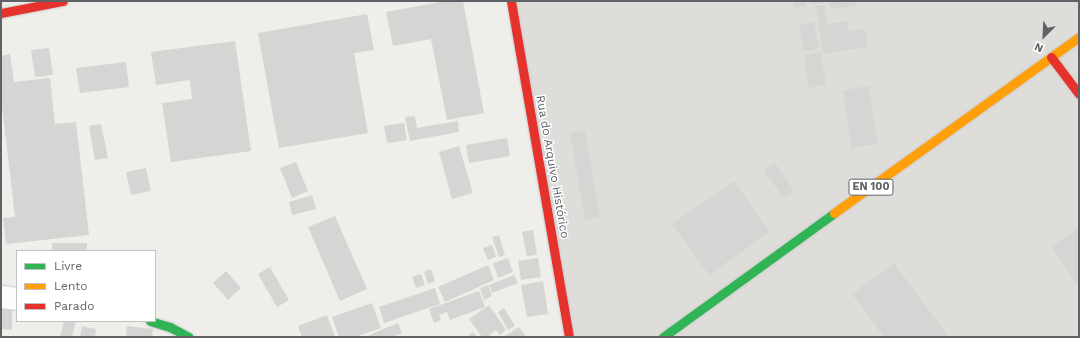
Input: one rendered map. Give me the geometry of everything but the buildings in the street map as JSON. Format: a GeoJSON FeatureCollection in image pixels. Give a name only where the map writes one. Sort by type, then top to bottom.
{"type":"FeatureCollection","features":[{"type":"Feature","properties":{"kind":"main road"},"geometry":{"type":"LineString","coordinates":[[1,13],[63,1]]}},
{"type":"Feature","properties":{"kind":"main road","name":"Rua do Arquivo Histórico"},"geometry":{"type":"LineString","coordinates":[[511,1],[569,337]]}},
{"type":"Feature","properties":{"kind":"main road","name":"EN 100"},"geometry":{"type":"LineString","coordinates":[[663,337],[1079,37]]}},
{"type":"Feature","properties":{"kind":"main road"},"geometry":{"type":"LineString","coordinates":[[1051,57],[1079,94]]}},
{"type":"Feature","properties":{"kind":"main road"},"geometry":{"type":"LineString","coordinates":[[153,322],[170,327],[189,337]]}},
{"type":"Feature","properties":{"kind":"street"},"geometry":{"type":"LineString","coordinates":[[1,297],[16,299]]}},
{"type":"Feature","properties":{"kind":"shaded area"},"geometry":{"type":"Polygon","coordinates":[[[511,1],[1079,1],[1079,337],[569,337],[511,1]]]}},
{"type":"Feature","properties":{"kind":"traffic: fast"},"geometry":{"type":"LineString","coordinates":[[663,337],[834,213]]}},
{"type":"Feature","properties":{"kind":"traffic: fast"},"geometry":{"type":"LineString","coordinates":[[153,322],[170,327],[189,337]]}},
{"type":"Feature","properties":{"kind":"traffic: slow"},"geometry":{"type":"LineString","coordinates":[[834,213],[1079,37]]}},
{"type":"Feature","properties":{"kind":"traffic: jam"},"geometry":{"type":"LineString","coordinates":[[1,13],[63,1]]}},
{"type":"Feature","properties":{"kind":"traffic: jam"},"geometry":{"type":"LineString","coordinates":[[511,1],[569,337]]}},
{"type":"Feature","properties":{"kind":"traffic: jam"},"geometry":{"type":"LineString","coordinates":[[1051,57],[1079,94]]}}]}
